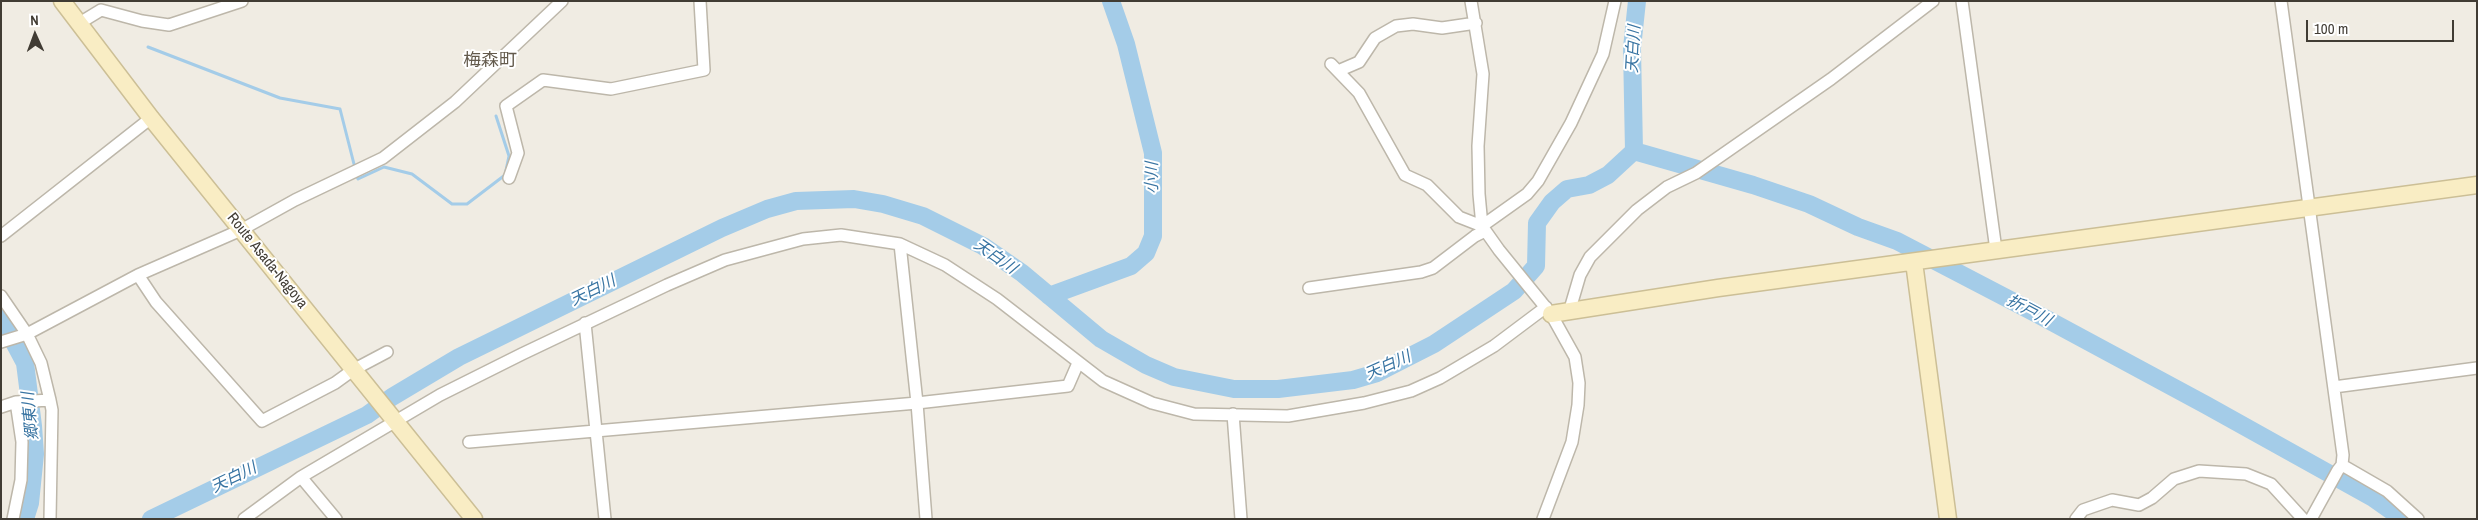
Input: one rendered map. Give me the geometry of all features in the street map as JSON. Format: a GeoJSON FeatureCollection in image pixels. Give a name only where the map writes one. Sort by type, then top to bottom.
{"type":"FeatureCollection","features":[{"type":"Feature","properties":{"kind":"street","name":"Route Asada-Nagoya"},"geometry":{"type":"LineString","coordinates":[[62,1],[151,118],[474,519]]}},
{"type":"Feature","properties":{"kind":"street"},"geometry":{"type":"LineString","coordinates":[[78,24],[101,10],[142,22],[169,25],[242,1]]}},
{"type":"Feature","properties":{"kind":"street"},"geometry":{"type":"LineString","coordinates":[[4,342],[27,334],[138,275],[241,230],[295,200],[383,158],[456,102],[562,1]]}},
{"type":"Feature","properties":{"kind":"street"},"geometry":{"type":"LineString","coordinates":[[509,178],[518,153],[506,106],[543,80],[611,89],[704,70],[700,1]]}},
{"type":"Feature","properties":{"kind":"street"},"geometry":{"type":"LineString","coordinates":[[1471,1],[1483,74],[1478,146],[1479,194],[1484,228],[1498,250],[1549,310],[1575,357],[1580,396],[1572,442],[1543,519]]}},
{"type":"Feature","properties":{"kind":"street"},"geometry":{"type":"LineString","coordinates":[[1309,288],[1422,272],[1433,268],[1527,194],[1538,181],[1571,123],[1600,61],[1608,34],[1614,1]]}},
{"type":"Feature","properties":{"kind":"street"},"geometry":{"type":"LineString","coordinates":[[1570,309],[1580,275],[1590,258],[1637,210],[1667,187],[1696,173],[1830,79],[1934,1]]}},
{"type":"Feature","properties":{"kind":"street"},"geometry":{"type":"LineString","coordinates":[[1962,1],[1996,250]]}},
{"type":"Feature","properties":{"kind":"street"},"geometry":{"type":"LineString","coordinates":[[2281,1],[2334,387],[2340,467],[2311,519]]}},
{"type":"Feature","properties":{"kind":"street"},"geometry":{"type":"LineString","coordinates":[[1476,23],[1442,28],[1413,24],[1396,26],[1375,38],[1359,62],[1335,68],[1360,93],[1372,119],[1405,175],[1427,185],[1459,217],[1484,228]]}},
{"type":"Feature","properties":{"kind":"street"},"geometry":{"type":"LineString","coordinates":[[1,236],[151,118]]}},
{"type":"Feature","properties":{"kind":"street"},"geometry":{"type":"LineString","coordinates":[[244,519],[301,477],[440,395],[585,324],[725,260],[802,239],[841,235],[900,244],[944,264],[997,299],[1103,381],[1152,403],[1194,414],[1288,416],[1316,413],[1411,391],[1440,378],[1549,310],[1570,309],[2477,185]]}},
{"type":"Feature","properties":{"kind":"street"},"geometry":{"type":"LineString","coordinates":[[900,244],[917,403],[926,519]]}},
{"type":"Feature","properties":{"kind":"street"},"geometry":{"type":"LineString","coordinates":[[1914,262],[1948,519]]}},
{"type":"Feature","properties":{"kind":"street"},"geometry":{"type":"LineString","coordinates":[[138,275],[156,302],[262,421],[335,384],[353,370],[387,352]]}},
{"type":"Feature","properties":{"kind":"street"},"geometry":{"type":"LineString","coordinates":[[1,296],[27,334],[41,363],[50,400],[52,410],[50,519]]}},
{"type":"Feature","properties":{"kind":"street"},"geometry":{"type":"LineString","coordinates":[[585,324],[605,519]]}},
{"type":"Feature","properties":{"kind":"street"},"geometry":{"type":"LineString","coordinates":[[470,442],[917,403],[1068,386],[1078,363]]}},
{"type":"Feature","properties":{"kind":"street"},"geometry":{"type":"LineString","coordinates":[[2334,387],[2477,368]]}},
{"type":"Feature","properties":{"kind":"street"},"geometry":{"type":"LineString","coordinates":[[1,407],[16,402],[50,400]]}},
{"type":"Feature","properties":{"kind":"street"},"geometry":{"type":"LineString","coordinates":[[13,519],[21,480],[22,442],[16,402]]}},
{"type":"Feature","properties":{"kind":"street"},"geometry":{"type":"LineString","coordinates":[[1233,414],[1241,519]]}},
{"type":"Feature","properties":{"kind":"street"},"geometry":{"type":"LineString","coordinates":[[2340,467],[2387,491],[2418,519]]}},
{"type":"Feature","properties":{"kind":"street"},"geometry":{"type":"LineString","coordinates":[[2076,519],[2083,510],[2112,500],[2139,505],[2152,498],[2174,479],[2199,471],[2246,474],[2271,484],[2303,519]]}},
{"type":"Feature","properties":{"kind":"street"},"geometry":{"type":"LineString","coordinates":[[301,477],[336,519]]}},
{"type":"Feature","properties":{"kind":"waterway","name":"小川"},"geometry":{"type":"LineString","coordinates":[[1049,296],[1131,266],[1146,253],[1153,236],[1153,153],[1126,44],[1111,1]]}},
{"type":"Feature","properties":{"kind":"waterway","name":"天白川"},"geometry":{"type":"LineString","coordinates":[[151,519],[367,415],[392,397],[459,357],[722,228],[767,209],[796,201],[854,199],[883,204],[923,216],[983,246],[1022,273],[1101,339],[1146,365],[1174,377],[1234,389],[1278,389],[1353,380],[1377,373],[1434,344],[1514,291],[1536,266],[1537,223],[1552,202],[1567,189],[1589,185],[1608,175],[1634,151],[1632,48],[1637,1]]}},
{"type":"Feature","properties":{"kind":"waterway"},"geometry":{"type":"LineString","coordinates":[[148,47],[280,98],[340,109],[355,168]]}},
{"type":"Feature","properties":{"kind":"waterway"},"geometry":{"type":"LineString","coordinates":[[356,174],[358,179],[384,167],[412,174],[452,204],[467,204],[505,175],[509,156],[496,116]]}},
{"type":"Feature","properties":{"kind":"waterway","name":"折戸川"},"geometry":{"type":"LineString","coordinates":[[1634,151],[1753,185],[1809,204],[1858,227],[1897,241],[2206,405],[2373,498],[2403,519]]}},
{"type":"Feature","properties":{"kind":"waterway","name":"郷東川"},"geometry":{"type":"LineString","coordinates":[[1,318],[25,363],[33,426],[35,454],[30,503],[25,519]]}},
{"type":"Feature","properties":{"kind":"district","name":"梅森町"},"geometry":{"type":"Point","coordinates":[490,61]}}]}
